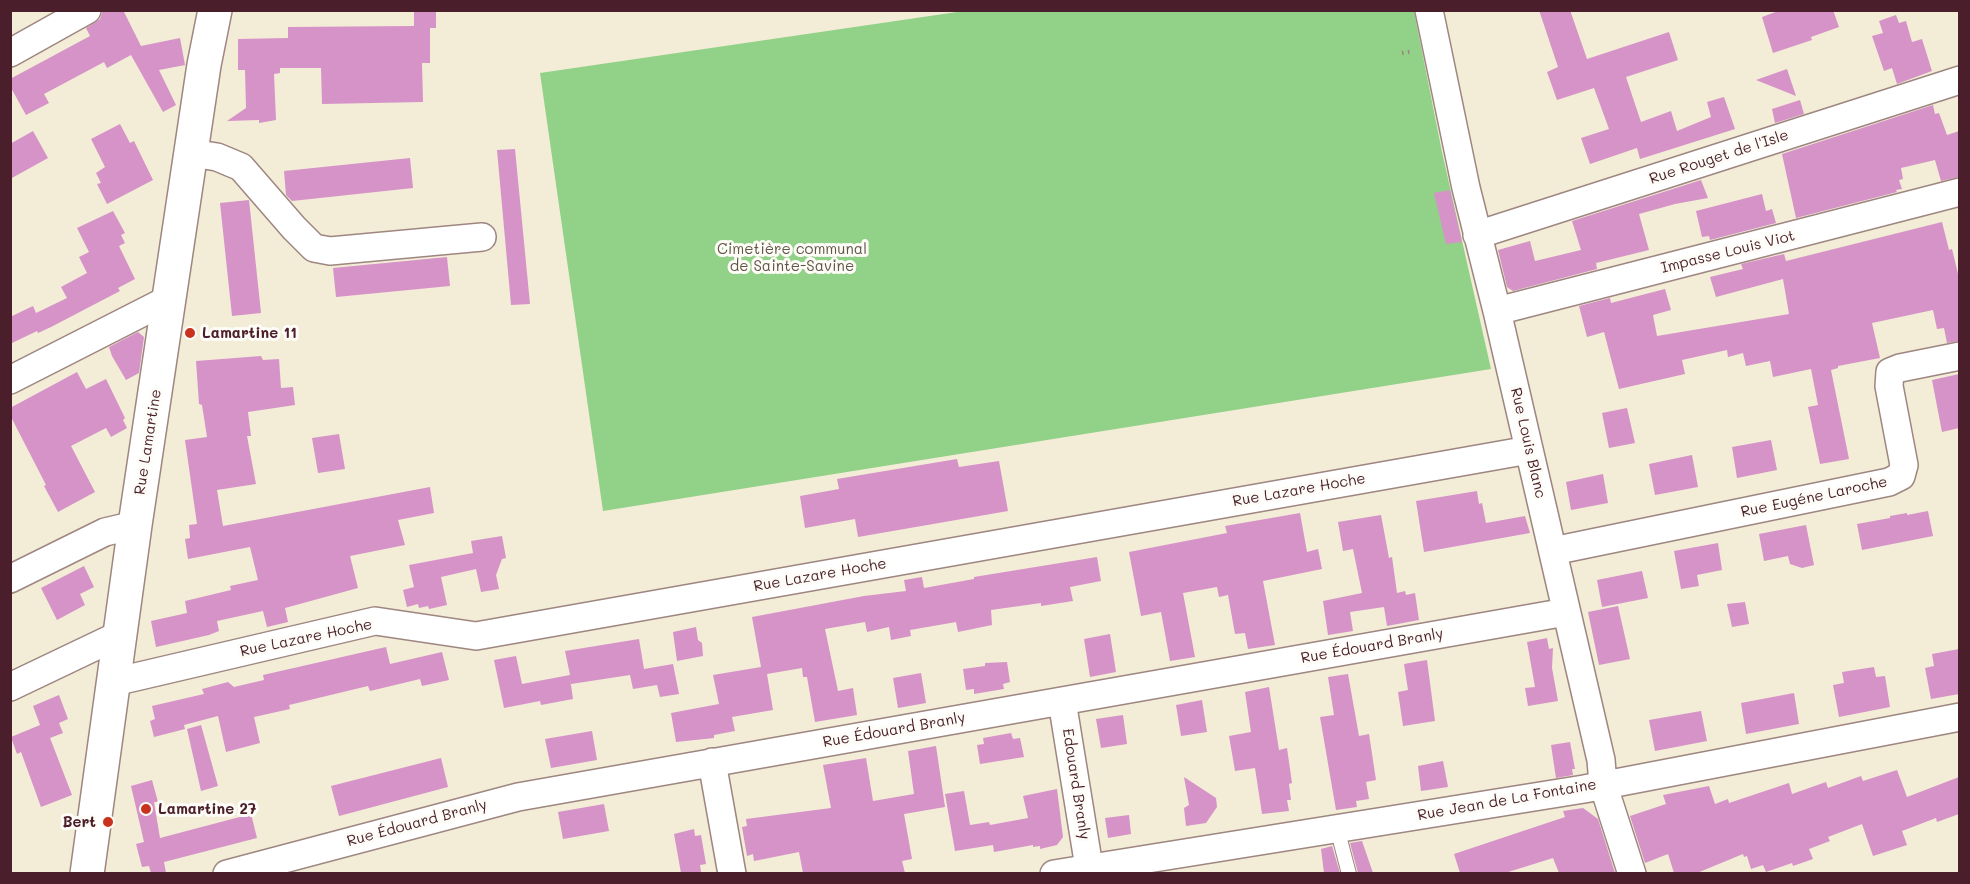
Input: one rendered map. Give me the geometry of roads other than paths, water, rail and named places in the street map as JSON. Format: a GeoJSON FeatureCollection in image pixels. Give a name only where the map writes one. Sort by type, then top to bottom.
{"type":"FeatureCollection","features":[{"type":"Feature","properties":{"kind":"street"},"geometry":{"type":"LineString","coordinates":[[10,53],[87,10]]}},
{"type":"Feature","properties":{"kind":"street","name":"Rue Lamartine"},"geometry":{"type":"LineString","coordinates":[[87,873],[135,525],[214,10]]}},
{"type":"Feature","properties":{"kind":"street","name":"Rue Louis Blanc"},"geometry":{"type":"LineString","coordinates":[[1429,10],[1464,179],[1497,311],[1601,760],[1603,784],[1632,873]]}},
{"type":"Feature","properties":{"kind":"street","name":"Rue Rouget de l'Isle"},"geometry":{"type":"LineString","coordinates":[[1478,234],[1959,80]]}},
{"type":"Feature","properties":{"kind":"street"},"geometry":{"type":"LineString","coordinates":[[191,153],[217,157],[241,167],[314,248],[330,251],[482,237]]}},
{"type":"Feature","properties":{"kind":"street","name":"Impasse Louis Viot"},"geometry":{"type":"LineString","coordinates":[[1497,311],[1959,192]]}},
{"type":"Feature","properties":{"kind":"street"},"geometry":{"type":"LineString","coordinates":[[10,381],[169,299]]}},
{"type":"Feature","properties":{"kind":"street","name":"Rue Eugéne Laroche"},"geometry":{"type":"LineString","coordinates":[[1553,551],[1889,482],[1901,476],[1904,465],[1889,386],[1890,372],[1959,356]]}},
{"type":"Feature","properties":{"kind":"street","name":"Rue Lazare Hoche"},"geometry":{"type":"LineString","coordinates":[[114,681],[375,621],[476,636],[1529,450]]}},
{"type":"Feature","properties":{"kind":"street"},"geometry":{"type":"LineString","coordinates":[[10,579],[105,532],[135,525]]}},
{"type":"Feature","properties":{"kind":"street","name":"Rue Édouard Branly"},"geometry":{"type":"LineString","coordinates":[[227,873],[518,797],[1566,612]]}},
{"type":"Feature","properties":{"kind":"street"},"geometry":{"type":"LineString","coordinates":[[10,687],[119,635]]}},
{"type":"Feature","properties":{"kind":"street","name":"Edouard Branly"},"geometry":{"type":"LineString","coordinates":[[1062,701],[1089,867]]}},
{"type":"Feature","properties":{"kind":"street","name":"Rue Jean de La Fontaine"},"geometry":{"type":"LineString","coordinates":[[1059,873],[1089,867],[1117,868],[1336,828],[1584,789],[1959,717]]}},
{"type":"Feature","properties":{"kind":"street"},"geometry":{"type":"LineString","coordinates":[[712,762],[732,873]]}},
{"type":"Feature","properties":{"kind":"lane"},"geometry":{"type":"LineString","coordinates":[[1336,828],[1349,873]]}},
{"type":"Feature","properties":{"kind":"place","name":"Lamartine 11"},"geometry":{"type":"Point","coordinates":[190,333]}},
{"type":"Feature","properties":{"kind":"place","name":"Lamartine 27"},"geometry":{"type":"Point","coordinates":[146,809]}},
{"type":"Feature","properties":{"kind":"place","name":"Bert"},"geometry":{"type":"Point","coordinates":[108,822]}},
{"type":"Feature","properties":{"kind":"park label","name":"Cimetière communal de Sainte-Savine"},"geometry":{"type":"Point","coordinates":[792,258]}}]}
